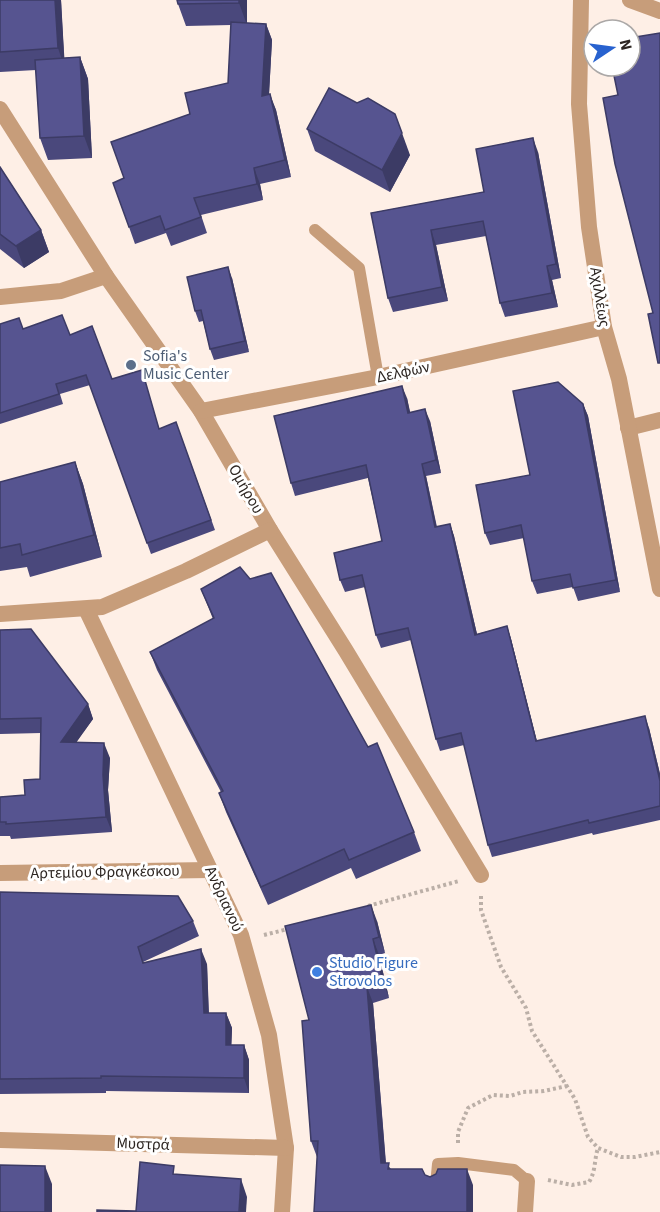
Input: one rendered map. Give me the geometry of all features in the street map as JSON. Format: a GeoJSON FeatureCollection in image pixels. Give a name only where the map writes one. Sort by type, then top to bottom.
{"type":"FeatureCollection","features":[{"type":"Feature","properties":{"kind":"street","name":"Αχιλλέως"},"geometry":{"type":"LineString","coordinates":[[581,0],[579,104],[589,227],[603,327],[619,379],[660,589]]}},
{"type":"Feature","properties":{"kind":"street"},"geometry":{"type":"LineString","coordinates":[[630,0],[660,11]]}},
{"type":"Feature","properties":{"kind":"street","name":"Ομήρου"},"geometry":{"type":"LineString","coordinates":[[0,109],[106,276],[201,411],[270,530],[346,651],[480,875]]}},
{"type":"Feature","properties":{"kind":"street"},"geometry":{"type":"LineString","coordinates":[[0,297],[61,291],[106,276]]}},
{"type":"Feature","properties":{"kind":"street","name":"Δελφών"},"geometry":{"type":"LineString","coordinates":[[201,411],[378,377],[603,327]]}},
{"type":"Feature","properties":{"kind":"street"},"geometry":{"type":"LineString","coordinates":[[628,428],[660,420]]}},
{"type":"Feature","properties":{"kind":"street"},"geometry":{"type":"LineString","coordinates":[[0,614],[102,607],[186,571],[270,530]]}},
{"type":"Feature","properties":{"kind":"street","name":"Ανδριανού"},"geometry":{"type":"LineString","coordinates":[[86,609],[243,941],[269,1035],[286,1148],[282,1212]]}},
{"type":"Feature","properties":{"kind":"street","name":"Αρτεμίου Φραγκέσκου"},"geometry":{"type":"LineString","coordinates":[[0,873],[210,870]]}},
{"type":"Feature","properties":{"kind":"street","name":"Μυστρά"},"geometry":{"type":"LineString","coordinates":[[0,1140],[286,1148]]}},
{"type":"Feature","properties":{"kind":"street"},"geometry":{"type":"LineString","coordinates":[[525,1212],[526,1181]]}},
{"type":"Feature","properties":{"kind":"lane"},"geometry":{"type":"LineString","coordinates":[[315,230],[359,268],[378,377]]}},
{"type":"Feature","properties":{"kind":"lane"},"geometry":{"type":"LineString","coordinates":[[436,1185],[438,1164],[458,1163],[514,1170],[526,1181]]}},
{"type":"Feature","properties":{"kind":"path"},"geometry":{"type":"LineString","coordinates":[[367,907],[480,875]]}},
{"type":"Feature","properties":{"kind":"path"},"geometry":{"type":"LineString","coordinates":[[481,910],[501,967],[526,1008],[532,1030],[575,1098],[588,1137],[598,1148],[621,1157],[660,1152]]}},
{"type":"Feature","properties":{"kind":"path"},"geometry":{"type":"LineString","coordinates":[[243,941],[299,926]]}},
{"type":"Feature","properties":{"kind":"path"},"geometry":{"type":"LineString","coordinates":[[458,1132],[468,1108],[493,1095],[510,1096],[567,1086]]}},
{"type":"Feature","properties":{"kind":"path"},"geometry":{"type":"LineString","coordinates":[[526,1181],[551,1180],[572,1185],[589,1182],[594,1173],[594,1161],[598,1148]]}},
{"type":"Feature","properties":{"kind":"building"},"geometry":{"type":"Polygon","coordinates":[[[0,0],[55,0],[58,48],[0,52],[0,0]]]}},
{"type":"Feature","properties":{"kind":"building"},"geometry":{"type":"Polygon","coordinates":[[[177,0],[239,0],[239,3],[178,4],[177,0]]]}},
{"type":"Feature","properties":{"kind":"building"},"geometry":{"type":"Polygon","coordinates":[[[231,22],[266,24],[262,96],[270,94],[285,160],[254,168],[257,184],[194,198],[201,217],[165,230],[160,216],[129,227],[113,183],[124,178],[111,142],[190,114],[185,93],[228,83],[231,22]]]}},
{"type":"Feature","properties":{"kind":"building"},"geometry":{"type":"Polygon","coordinates":[[[660,33],[660,363],[658,363],[648,314],[653,313],[615,164],[603,98],[618,95],[614,78],[642,78],[642,36],[660,33]]]}},
{"type":"Feature","properties":{"kind":"building"},"geometry":{"type":"Polygon","coordinates":[[[80,57],[84,136],[40,138],[35,60],[80,57]]]}},
{"type":"Feature","properties":{"kind":"building"},"geometry":{"type":"Polygon","coordinates":[[[329,88],[357,103],[368,98],[395,114],[402,133],[382,170],[307,129],[329,88]]]}},
{"type":"Feature","properties":{"kind":"building"},"geometry":{"type":"Polygon","coordinates":[[[533,138],[556,264],[547,266],[552,293],[500,303],[483,221],[431,230],[442,287],[388,298],[371,213],[484,192],[476,149],[533,138]]]}},
{"type":"Feature","properties":{"kind":"building"},"geometry":{"type":"Polygon","coordinates":[[[0,167],[41,230],[16,246],[0,234],[0,167]]]}},
{"type":"Feature","properties":{"kind":"building"},"geometry":{"type":"Polygon","coordinates":[[[228,267],[245,341],[210,349],[201,310],[195,311],[187,277],[228,267]]]}},
{"type":"Feature","properties":{"kind":"building"},"geometry":{"type":"Polygon","coordinates":[[[62,315],[70,335],[92,326],[112,379],[142,370],[159,429],[176,422],[211,520],[147,543],[86,375],[56,384],[59,394],[0,413],[0,324],[19,318],[23,329],[62,315]]]}},
{"type":"Feature","properties":{"kind":"building"},"geometry":{"type":"Polygon","coordinates":[[[558,382],[583,404],[616,580],[573,588],[570,574],[532,581],[521,525],[485,533],[476,485],[530,475],[513,391],[558,382]]]}},
{"type":"Feature","properties":{"kind":"building"},"geometry":{"type":"Polygon","coordinates":[[[402,386],[408,413],[425,409],[436,460],[422,464],[435,527],[450,524],[475,635],[507,626],[536,741],[645,716],[660,781],[660,806],[589,823],[588,820],[488,845],[461,733],[436,739],[408,628],[376,635],[362,575],[340,580],[334,553],[382,541],[366,465],[291,483],[274,416],[402,386]]]}},
{"type":"Feature","properties":{"kind":"building"},"geometry":{"type":"Polygon","coordinates":[[[75,462],[94,535],[22,555],[20,544],[0,548],[0,482],[75,462]]]}},
{"type":"Feature","properties":{"kind":"building"},"geometry":{"type":"Polygon","coordinates":[[[240,567],[250,579],[271,573],[368,747],[377,743],[414,832],[349,860],[344,849],[261,887],[219,793],[223,791],[150,652],[214,618],[201,589],[240,567]]]}},
{"type":"Feature","properties":{"kind":"building"},"geometry":{"type":"Polygon","coordinates":[[[31,629],[88,704],[61,742],[104,743],[103,775],[106,817],[6,824],[6,822],[0,822],[0,797],[25,795],[24,780],[40,779],[41,718],[0,719],[0,630],[31,629]]]}},
{"type":"Feature","properties":{"kind":"building"},"geometry":{"type":"Polygon","coordinates":[[[0,892],[178,896],[193,921],[138,947],[143,963],[201,949],[204,1013],[226,1013],[226,1045],[244,1045],[244,1078],[101,1076],[101,1078],[0,1079],[0,892]]]}},
{"type":"Feature","properties":{"kind":"building"},"geometry":{"type":"Polygon","coordinates":[[[371,905],[379,937],[373,939],[383,982],[367,987],[381,1163],[389,1163],[388,1169],[422,1169],[425,1175],[430,1177],[436,1174],[438,1169],[467,1169],[467,1212],[314,1212],[318,1141],[311,1141],[302,1021],[309,1020],[285,926],[371,905]]]}},
{"type":"Feature","properties":{"kind":"building"},"geometry":{"type":"Polygon","coordinates":[[[140,1162],[174,1166],[173,1174],[241,1179],[239,1212],[97,1212],[97,1210],[136,1211],[140,1162]]]}},
{"type":"Feature","properties":{"kind":"building"},"geometry":{"type":"Polygon","coordinates":[[[0,1165],[45,1166],[45,1212],[0,1212],[0,1165]]]}},
{"type":"Feature","properties":{"kind":"place","name":"Sofia's Music Center"},"geometry":{"type":"Point","coordinates":[131,365]}},
{"type":"Feature","properties":{"kind":"place","name":"Studio Figure Strovolos"},"geometry":{"type":"Point","coordinates":[317,972]}}]}
